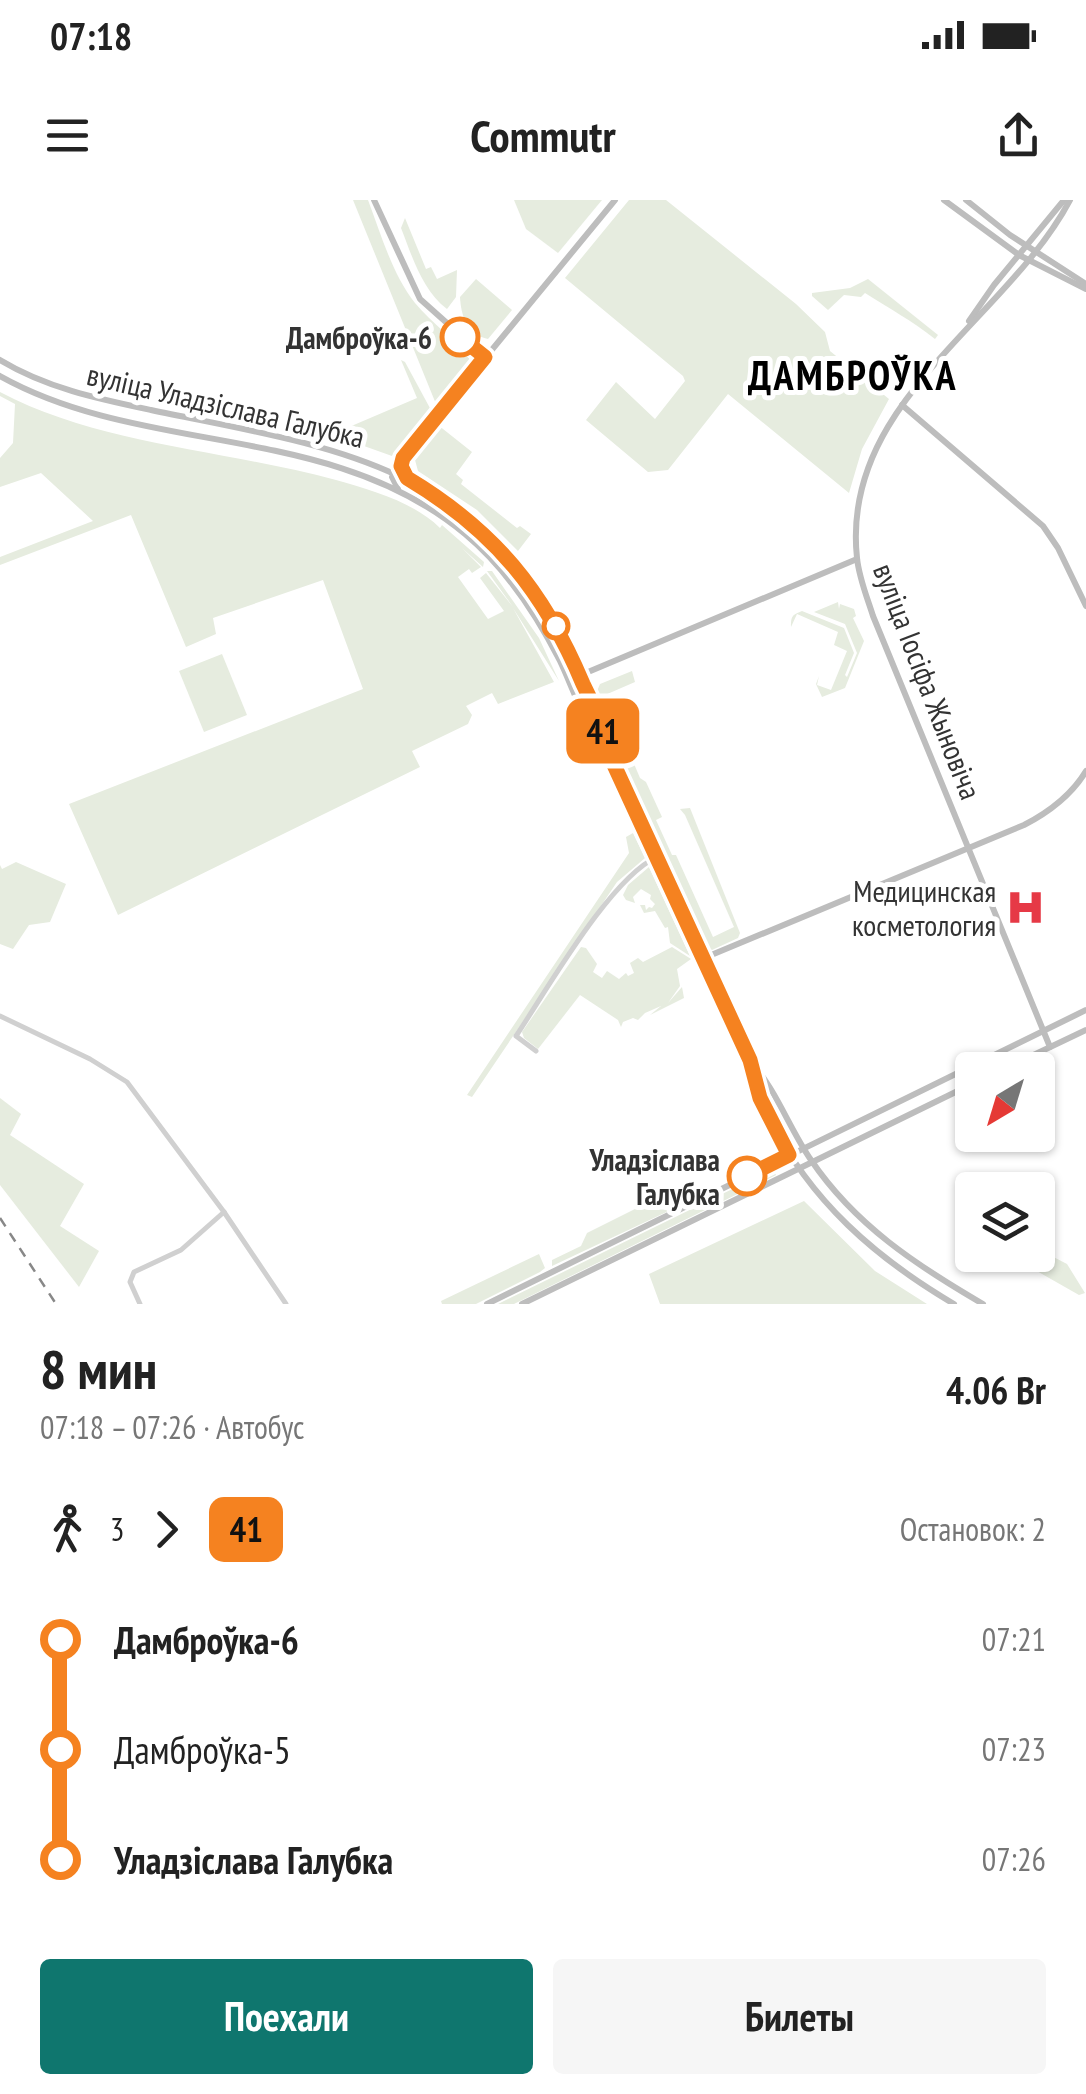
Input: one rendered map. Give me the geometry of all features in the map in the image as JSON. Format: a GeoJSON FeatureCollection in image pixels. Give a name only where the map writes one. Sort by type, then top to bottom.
{"type":"FeatureCollection","features":[{"type":"Feature","properties":{"kind":"main road"},"geometry":{"type":"LineString","coordinates":[[374,200],[420,299],[485,357]]}},
{"type":"Feature","properties":{"kind":"main road"},"geometry":{"type":"LineString","coordinates":[[380,481],[394,474],[616,200]]}},
{"type":"Feature","properties":{"kind":"main road"},"geometry":{"type":"LineString","coordinates":[[944,200],[1028,261],[1086,286]]}},
{"type":"Feature","properties":{"kind":"main road"},"geometry":{"type":"LineString","coordinates":[[966,200],[1086,286]]}},
{"type":"Feature","properties":{"kind":"main road","name":"вуліца Іосіфа Жыновіча"},"geometry":{"type":"LineString","coordinates":[[954,342],[1028,261],[1067,200]]}},
{"type":"Feature","properties":{"kind":"main road","name":"вуліца Іосіфа Жыновіча"},"geometry":{"type":"LineString","coordinates":[[1050,1047],[873,616],[857,559],[856,532],[864,484],[878,445],[902,405],[1026,246],[1067,200]]}},
{"type":"Feature","properties":{"kind":"main road","name":"вуліца Уладзіслава Галубка"},"geometry":{"type":"LineString","coordinates":[[0,360],[35,378],[76,392],[334,450],[407,478],[461,512],[513,564],[552,618],[600,721],[603,741]]}},
{"type":"Feature","properties":{"kind":"main road","name":"вуліца Уладзіслава Галубка"},"geometry":{"type":"LineString","coordinates":[[0,376],[83,409],[298,456],[380,481],[448,521],[494,562],[528,605],[590,725],[603,741],[750,1060],[760,1098],[789,1155],[831,1210],[864,1241],[954,1304]]}},
{"type":"Feature","properties":{"kind":"main road"},"geometry":{"type":"LineString","coordinates":[[902,405],[1043,526],[1086,606]]}},
{"type":"Feature","properties":{"kind":"main road"},"geometry":{"type":"LineString","coordinates":[[402,461],[407,478]]}},
{"type":"Feature","properties":{"kind":"main road"},"geometry":{"type":"LineString","coordinates":[[394,474],[399,490]]}},
{"type":"Feature","properties":{"kind":"main road"},"geometry":{"type":"LineString","coordinates":[[569,680],[857,559]]}},
{"type":"Feature","properties":{"kind":"main road"},"geometry":{"type":"LineString","coordinates":[[704,958],[1043,815],[1076,786],[1086,771]]}},
{"type":"Feature","properties":{"kind":"main road"},"geometry":{"type":"LineString","coordinates":[[486,1304],[1086,1010]]}},
{"type":"Feature","properties":{"kind":"main road"},"geometry":{"type":"LineString","coordinates":[[1040,1052],[1086,1030]]}},
{"type":"Feature","properties":{"kind":"main road","name":"вуліца Уладзіслава Галубка"},"geometry":{"type":"LineString","coordinates":[[750,1060],[763,1075],[803,1148],[844,1203],[882,1238],[982,1304]]}},
{"type":"Feature","properties":{"kind":"main road"},"geometry":{"type":"LineString","coordinates":[[522,1304],[955,1092]]}},
{"type":"Feature","properties":{"kind":"street"},"geometry":{"type":"LineString","coordinates":[[536,1051],[516,1036],[614,893],[635,871],[658,857]]}},
{"type":"Feature","properties":{"kind":"street"},"geometry":{"type":"LineString","coordinates":[[0,1016],[90,1059],[128,1082],[286,1304]]}},
{"type":"Feature","properties":{"kind":"street"},"geometry":{"type":"LineString","coordinates":[[140,1304],[130,1282],[134,1272],[180,1250],[224,1212]]}},
{"type":"Feature","properties":{"kind":"shaded area"},"geometry":{"type":"Polygon","coordinates":[[[353,200],[368,200],[407,292],[471,361],[436,404],[353,200]]]}},
{"type":"Feature","properties":{"kind":"shaded area"},"geometry":{"type":"Polygon","coordinates":[[[514,200],[602,200],[558,253],[526,229],[514,200]]]}},
{"type":"Feature","properties":{"kind":"shaded area"},"geometry":{"type":"Polygon","coordinates":[[[629,200],[666,200],[796,304],[825,332],[830,351],[889,399],[862,449],[849,493],[728,394],[668,470],[648,472],[586,420],[616,382],[655,419],[685,381],[565,278],[629,200]]]}},
{"type":"Feature","properties":{"kind":"shaded area"},"geometry":{"type":"Polygon","coordinates":[[[405,218],[426,269],[431,267],[437,279],[457,270],[456,297],[447,309],[419,272],[401,228],[405,218]]]}},
{"type":"Feature","properties":{"kind":"shaded area"},"geometry":{"type":"Polygon","coordinates":[[[476,279],[512,310],[488,339],[470,329],[462,311],[460,297],[476,279]]]}},
{"type":"Feature","properties":{"kind":"shaded area"},"geometry":{"type":"Polygon","coordinates":[[[868,279],[938,335],[935,339],[865,293],[861,297],[844,295],[828,310],[812,296],[850,288],[868,279]]]}},
{"type":"Feature","properties":{"kind":"shaded area"},"geometry":{"type":"Polygon","coordinates":[[[401,360],[431,410],[392,456],[336,436],[264,420],[335,433],[417,398],[401,360]]]}},
{"type":"Feature","properties":{"kind":"shaded area"},"geometry":{"type":"Polygon","coordinates":[[[0,392],[79,424],[336,480],[405,504],[440,528],[442,525],[484,562],[483,567],[462,548],[481,567],[458,577],[488,619],[504,611],[480,578],[486,573],[513,607],[487,571],[492,571],[539,638],[559,681],[513,608],[554,682],[498,704],[492,693],[466,706],[472,715],[468,724],[412,751],[420,767],[118,915],[69,804],[363,689],[323,580],[213,618],[216,634],[186,647],[131,515],[0,565],[0,557],[93,521],[41,473],[0,487],[0,458],[13,443],[15,404],[0,396],[0,392]]]}},
{"type":"Feature","properties":{"kind":"shaded area"},"geometry":{"type":"Polygon","coordinates":[[[438,425],[472,452],[456,474],[463,480],[461,484],[517,528],[520,526],[531,534],[518,551],[477,510],[418,471],[415,460],[411,465],[408,463],[438,425]]]}},
{"type":"Feature","properties":{"kind":"shaded area"},"geometry":{"type":"Polygon","coordinates":[[[838,602],[839,609],[840,604],[854,609],[853,618],[864,641],[845,688],[822,697],[816,684],[819,676],[817,685],[831,690],[847,651],[834,645],[838,632],[797,614],[791,627],[791,620],[794,615],[802,611],[844,628],[854,653],[847,677],[857,653],[845,624],[814,612],[838,602]]]}},
{"type":"Feature","properties":{"kind":"shaded area"},"geometry":{"type":"Polygon","coordinates":[[[222,654],[247,715],[204,732],[179,671],[222,654]]]}},
{"type":"Feature","properties":{"kind":"shaded area"},"geometry":{"type":"Polygon","coordinates":[[[632,671],[635,682],[605,695],[640,778],[646,782],[662,817],[656,820],[713,937],[734,927],[680,809],[690,808],[740,933],[738,938],[712,950],[704,945],[595,696],[600,684],[632,671]]]}},
{"type":"Feature","properties":{"kind":"shaded area"},"geometry":{"type":"Polygon","coordinates":[[[633,833],[645,858],[617,882],[472,1097],[467,1095],[629,853],[626,837],[633,833]]]}},
{"type":"Feature","properties":{"kind":"shaded area"},"geometry":{"type":"Polygon","coordinates":[[[16,862],[66,884],[50,922],[29,925],[13,949],[0,944],[0,865],[2,869],[16,862]]]}},
{"type":"Feature","properties":{"kind":"shaded area"},"geometry":{"type":"Polygon","coordinates":[[[649,867],[690,956],[670,943],[668,927],[655,911],[644,913],[640,905],[645,905],[646,910],[655,904],[651,895],[641,889],[633,897],[635,903],[623,895],[628,885],[649,867]]]}},
{"type":"Feature","properties":{"kind":"shaded area"},"geometry":{"type":"Polygon","coordinates":[[[581,947],[597,964],[593,972],[602,978],[607,971],[619,979],[634,973],[630,963],[638,958],[643,962],[672,947],[691,959],[677,969],[680,986],[668,1003],[682,987],[684,998],[650,1015],[661,1006],[645,1013],[638,1020],[623,1022],[621,1027],[618,1020],[580,995],[538,1049],[522,1032],[581,947]]]}},
{"type":"Feature","properties":{"kind":"shaded area"},"geometry":{"type":"Polygon","coordinates":[[[0,1098],[21,1114],[10,1135],[84,1184],[60,1226],[99,1251],[79,1287],[0,1185],[0,1098]]]}},
{"type":"Feature","properties":{"kind":"shaded area"},"geometry":{"type":"Polygon","coordinates":[[[773,1169],[776,1175],[514,1304],[498,1304],[773,1169]]]}},
{"type":"Feature","properties":{"kind":"shaded area"},"geometry":{"type":"Polygon","coordinates":[[[673,1190],[679,1202],[675,1208],[552,1266],[552,1260],[581,1246],[587,1233],[673,1190]]]}},
{"type":"Feature","properties":{"kind":"shaded area"},"geometry":{"type":"Polygon","coordinates":[[[804,1201],[875,1271],[927,1304],[660,1304],[649,1274],[804,1201]]]}},
{"type":"Feature","properties":{"kind":"shaded area"},"geometry":{"type":"Polygon","coordinates":[[[539,1254],[545,1268],[540,1272],[476,1304],[442,1304],[441,1301],[539,1254]]]}},
{"type":"Feature","properties":{"kind":"shaded area"},"geometry":{"type":"Polygon","coordinates":[[[1055,1258],[1067,1264],[1085,1293],[1079,1295],[1039,1272],[1055,1272],[1055,1258]]]}},
{"type":"Feature","properties":{"kind":"railway"},"geometry":{"type":"LineString","coordinates":[[0,1218],[56,1304]]}},
{"type":"Feature","properties":{"kind":"bus line","name":"41"},"geometry":{"type":"LineString","coordinates":[[460,337],[485,357],[403,458],[402,470],[407,478],[461,512],[496,544],[537,595],[564,641],[600,721],[603,741],[750,1060],[760,1098],[789,1155],[747,1176]]}},
{"type":"Feature","properties":{"kind":"place","name":"Дамброўка-6"},"geometry":{"type":"Point","coordinates":[460,337]}},
{"type":"Feature","properties":{"kind":"place","name":"Медицинская косметология"},"geometry":{"type":"Point","coordinates":[1026,907]}},
{"type":"Feature","properties":{"kind":"place","name":"Уладзіслава Галубка"},"geometry":{"type":"Point","coordinates":[747,1176]}},
{"type":"Feature","properties":{"kind":"district","name":"ДАМБРОЎКА"},"geometry":{"type":"Point","coordinates":[853,375]}}]}
